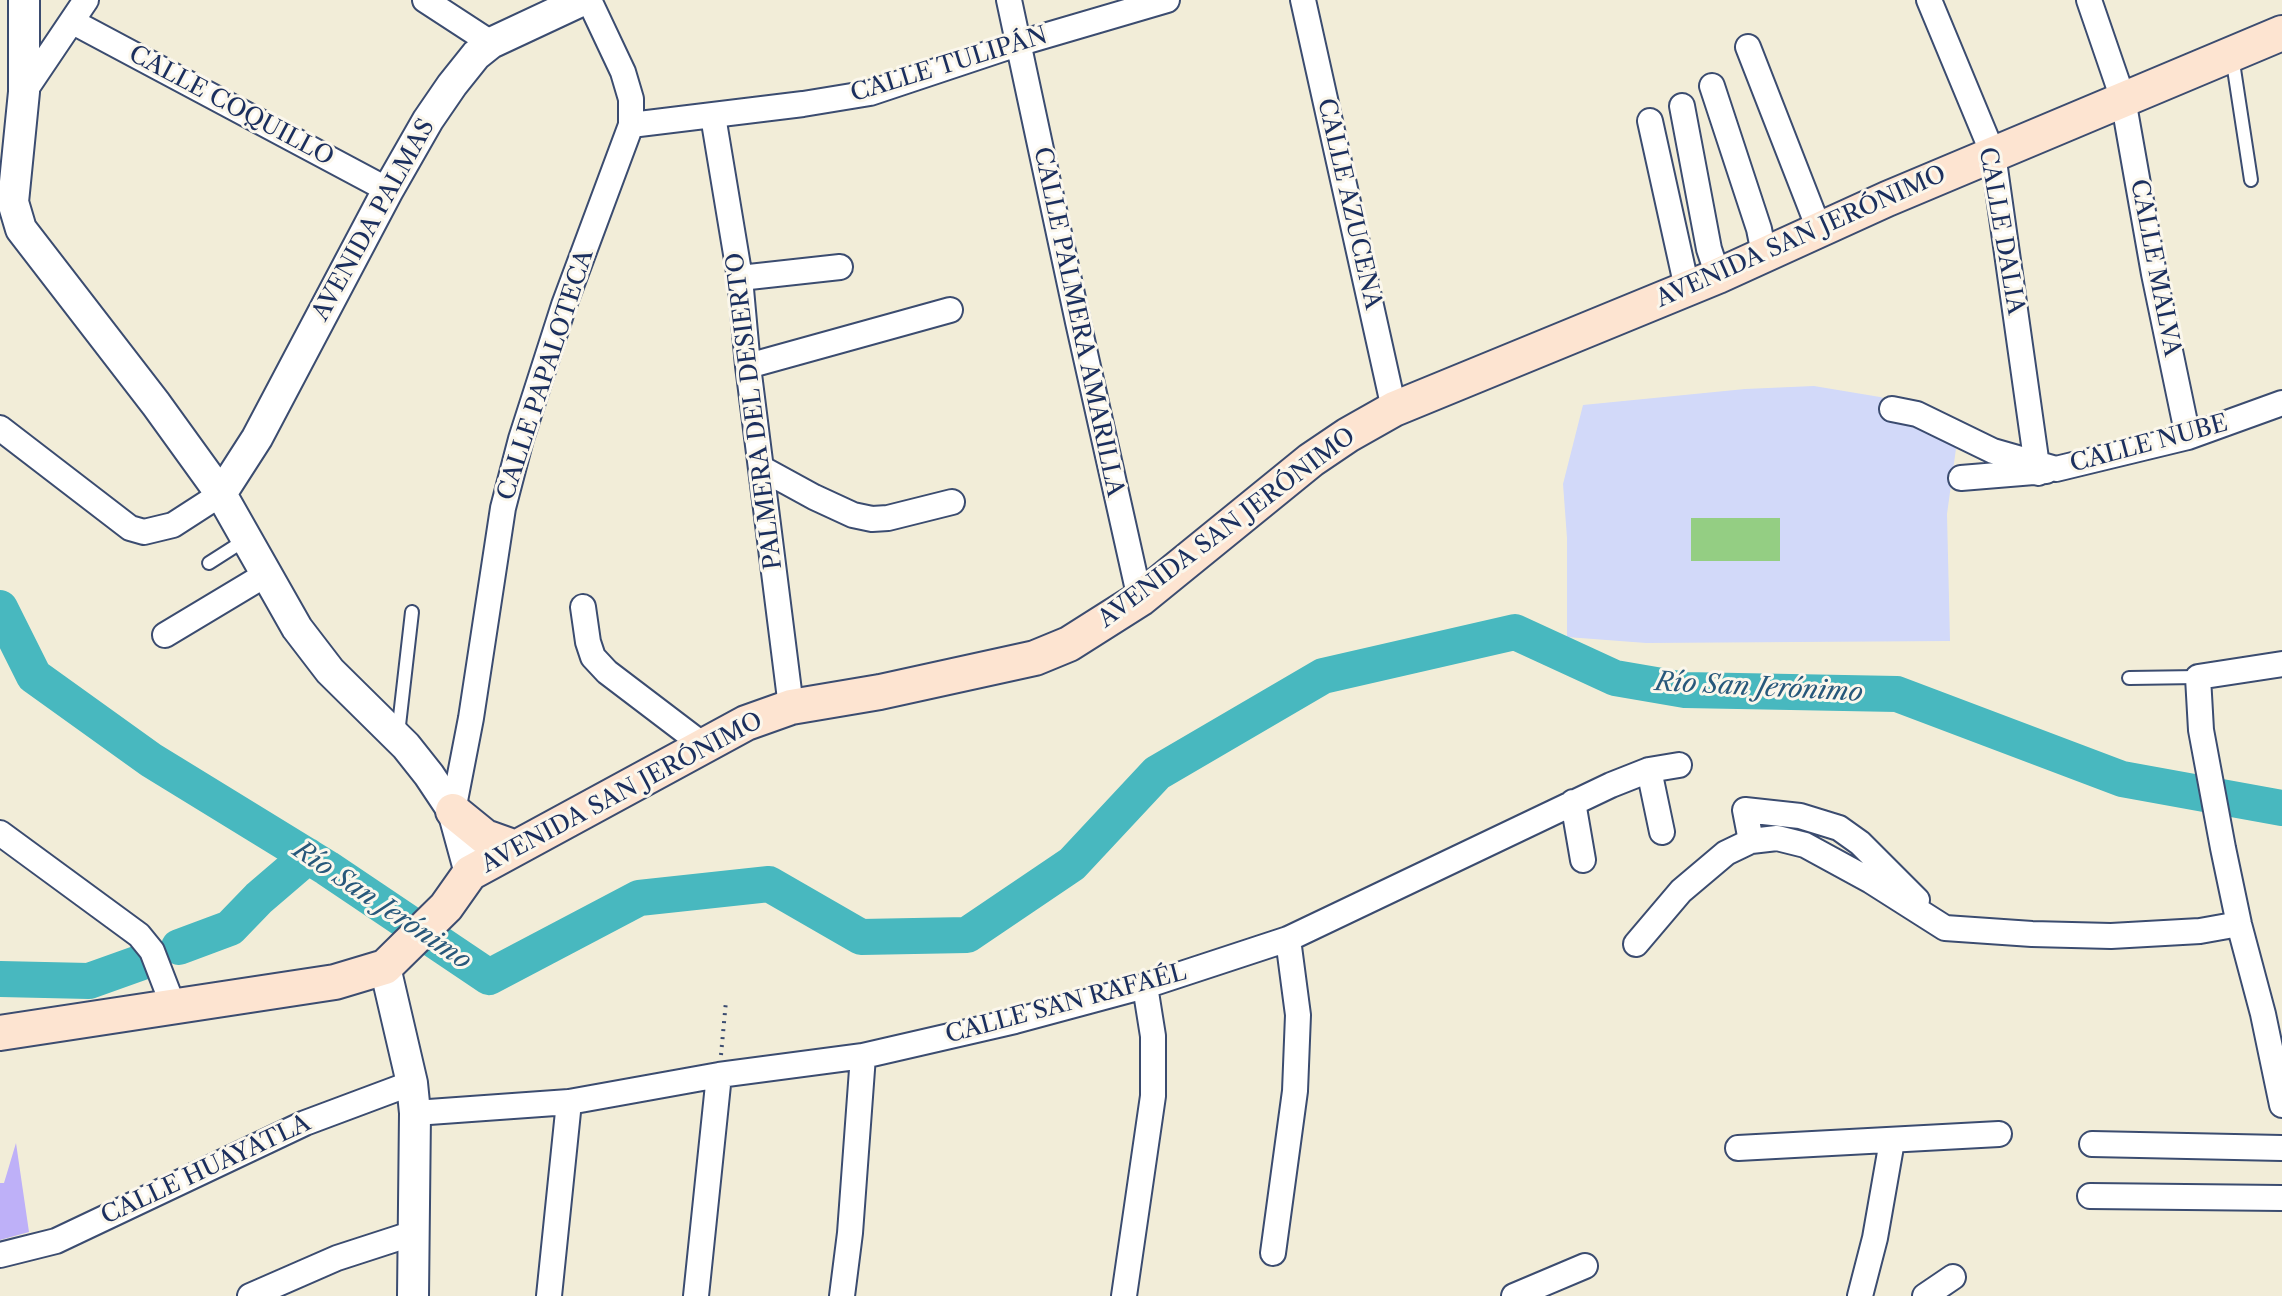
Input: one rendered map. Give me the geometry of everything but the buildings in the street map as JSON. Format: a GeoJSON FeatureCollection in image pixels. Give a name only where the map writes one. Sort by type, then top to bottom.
{"type":"FeatureCollection","features":[{"type":"Feature","properties":{"kind":"main road","name":"AVENIDA SAN JERÓNIMO"},"geometry":{"type":"LineString","coordinates":[[0,1033],[335,982],[394,960],[446,907],[470,873],[746,723],[791,707],[880,692],[1035,658],[1069,644],[1140,599],[1311,460],[1394,409],[1703,282],[1993,154],[2282,33]]}},
{"type":"Feature","properties":{"kind":"main road"},"geometry":{"type":"LineString","coordinates":[[453,811],[485,837],[513,847]]}},
{"type":"Feature","properties":{"kind":"street"},"geometry":{"type":"LineString","coordinates":[[24,0],[24,92],[6,197],[21,229],[221,494],[297,628],[330,671],[417,757],[453,811],[470,873]]}},
{"type":"Feature","properties":{"kind":"street"},"geometry":{"type":"LineString","coordinates":[[24,92],[86,0]]}},
{"type":"Feature","properties":{"kind":"street"},"geometry":{"type":"LineString","coordinates":[[425,0],[491,43]]}},
{"type":"Feature","properties":{"kind":"street","name":"AVENIDA PALMAS"},"geometry":{"type":"LineString","coordinates":[[221,494],[257,438],[388,190],[436,108],[470,62],[491,43],[583,0]]}},
{"type":"Feature","properties":{"kind":"street","name":"CALLE PAPALOTECA"},"geometry":{"type":"LineString","coordinates":[[453,811],[471,718],[503,508],[517,453],[564,305],[631,125],[631,99],[623,72],[589,0]]}},
{"type":"Feature","properties":{"kind":"street","name":"CALLE PALMERA AMARILLA"},"geometry":{"type":"LineString","coordinates":[[1009,0],[1140,599]]}},
{"type":"Feature","properties":{"kind":"street","name":"CALLE TULIPÁN"},"geometry":{"type":"LineString","coordinates":[[631,125],[870,93],[1017,44],[1167,0]]}},
{"type":"Feature","properties":{"kind":"street","name":"CALLE AZUCENA"},"geometry":{"type":"LineString","coordinates":[[1303,0],[1394,409]]}},
{"type":"Feature","properties":{"kind":"street","name":"CALLE DALIA"},"geometry":{"type":"LineString","coordinates":[[1929,0],[1993,154],[2044,468]]}},
{"type":"Feature","properties":{"kind":"street","name":"CALLE MALVA"},"geometry":{"type":"LineString","coordinates":[[2089,0],[2123,99],[2154,274],[2188,437]]}},
{"type":"Feature","properties":{"kind":"street","name":"CALLE COQUILLO"},"geometry":{"type":"LineString","coordinates":[[73,22],[388,190]]}},
{"type":"Feature","properties":{"kind":"street"},"geometry":{"type":"LineString","coordinates":[[1748,47],[1819,229]]}},
{"type":"Feature","properties":{"kind":"street"},"geometry":{"type":"LineString","coordinates":[[1712,86],[1759,229],[1764,254]]}},
{"type":"Feature","properties":{"kind":"street"},"geometry":{"type":"LineString","coordinates":[[1682,106],[1709,249],[1703,282]]}},
{"type":"Feature","properties":{"kind":"street","name":"PALMERA DEL DESIERTO"},"geometry":{"type":"LineString","coordinates":[[713,116],[740,278],[748,366],[791,707]]}},
{"type":"Feature","properties":{"kind":"street"},"geometry":{"type":"LineString","coordinates":[[1650,121],[1703,282]]}},
{"type":"Feature","properties":{"kind":"street"},"geometry":{"type":"LineString","coordinates":[[740,278],[840,267]]}},
{"type":"Feature","properties":{"kind":"street"},"geometry":{"type":"LineString","coordinates":[[748,366],[950,310]]}},
{"type":"Feature","properties":{"kind":"street","name":"CALLE NUBE"},"geometry":{"type":"LineString","coordinates":[[1892,409],[1934,420],[1970,441],[2044,468],[2188,437],[2282,403]]}},
{"type":"Feature","properties":{"kind":"street"},"geometry":{"type":"LineString","coordinates":[[0,428],[130,528],[144,532],[173,525],[221,494]]}},
{"type":"Feature","properties":{"kind":"street"},"geometry":{"type":"LineString","coordinates":[[761,468],[853,515],[872,519],[952,502]]}},
{"type":"Feature","properties":{"kind":"street"},"geometry":{"type":"LineString","coordinates":[[1961,478],[2044,468]]}},
{"type":"Feature","properties":{"kind":"street"},"geometry":{"type":"LineString","coordinates":[[165,635],[265,575]]}},
{"type":"Feature","properties":{"kind":"street"},"geometry":{"type":"LineString","coordinates":[[583,607],[593,657],[607,672],[703,745]]}},
{"type":"Feature","properties":{"kind":"street"},"geometry":{"type":"LineString","coordinates":[[2282,664],[2198,677],[2201,730],[2239,924],[2273,1014],[2282,1105]]}},
{"type":"Feature","properties":{"kind":"street","name":"CALLE SAN RAFAÉL"},"geometry":{"type":"LineString","coordinates":[[415,1113],[569,1102],[719,1075],[863,1056],[1015,1021],[1145,986],[1288,939],[1573,802],[1649,770],[1679,765]]}},
{"type":"Feature","properties":{"kind":"street"},"geometry":{"type":"LineString","coordinates":[[1649,770],[1662,832]]}},
{"type":"Feature","properties":{"kind":"street"},"geometry":{"type":"LineString","coordinates":[[1573,802],[1583,860]]}},
{"type":"Feature","properties":{"kind":"street"},"geometry":{"type":"LineString","coordinates":[[0,833],[139,935],[152,951],[174,1008]]}},
{"type":"Feature","properties":{"kind":"street"},"geometry":{"type":"LineString","coordinates":[[1636,944],[1681,891],[1726,853],[1751,841],[1777,838],[1805,845],[1871,881],[1945,928],[2111,936],[2200,931],[2239,924]]}},
{"type":"Feature","properties":{"kind":"street"},"geometry":{"type":"LineString","coordinates":[[1273,1253],[1295,1076],[1298,1015],[1288,939]]}},
{"type":"Feature","properties":{"kind":"street"},"geometry":{"type":"LineString","coordinates":[[394,960],[415,1113],[413,1296]]}},
{"type":"Feature","properties":{"kind":"street"},"geometry":{"type":"LineString","coordinates":[[1124,1296],[1153,1096],[1153,1036],[1145,986]]}},
{"type":"Feature","properties":{"kind":"street"},"geometry":{"type":"LineString","coordinates":[[842,1296],[850,1233],[863,1056]]}},
{"type":"Feature","properties":{"kind":"street"},"geometry":{"type":"LineString","coordinates":[[696,1296],[719,1075]]}},
{"type":"Feature","properties":{"kind":"street","name":"CALLE HUAYATLA"},"geometry":{"type":"LineString","coordinates":[[0,1255],[56,1241],[305,1123],[412,1083]]}},
{"type":"Feature","properties":{"kind":"street"},"geometry":{"type":"LineString","coordinates":[[549,1296],[569,1102]]}},
{"type":"Feature","properties":{"kind":"street"},"geometry":{"type":"LineString","coordinates":[[1738,1148],[1999,1134]]}},
{"type":"Feature","properties":{"kind":"street"},"geometry":{"type":"LineString","coordinates":[[1860,1296],[1875,1238],[1892,1141]]}},
{"type":"Feature","properties":{"kind":"street"},"geometry":{"type":"LineString","coordinates":[[2092,1144],[2282,1148]]}},
{"type":"Feature","properties":{"kind":"street"},"geometry":{"type":"LineString","coordinates":[[2090,1196],[2282,1198]]}},
{"type":"Feature","properties":{"kind":"street"},"geometry":{"type":"LineString","coordinates":[[250,1296],[337,1258],[414,1233]]}},
{"type":"Feature","properties":{"kind":"street"},"geometry":{"type":"LineString","coordinates":[[1514,1296],[1585,1266]]}},
{"type":"Feature","properties":{"kind":"street"},"geometry":{"type":"LineString","coordinates":[[1925,1296],[1953,1277]]}},
{"type":"Feature","properties":{"kind":"lane"},"geometry":{"type":"LineString","coordinates":[[2231,53],[2251,180]]}},
{"type":"Feature","properties":{"kind":"lane"},"geometry":{"type":"LineString","coordinates":[[209,563],[245,540]]}},
{"type":"Feature","properties":{"kind":"lane"},"geometry":{"type":"LineString","coordinates":[[398,737],[412,612]]}},
{"type":"Feature","properties":{"kind":"lane"},"geometry":{"type":"LineString","coordinates":[[2129,678],[2198,677]]}},
{"type":"Feature","properties":{"kind":"path"},"geometry":{"type":"LineString","coordinates":[[719,1075],[726,1001]]}},
{"type":"Feature","properties":{"kind":"shaded area"},"geometry":{"type":"Polygon","coordinates":[[[1814,386],[1880,397],[1924,410],[1958,434],[1947,514],[1950,641],[1646,643],[1567,637],[1567,538],[1563,484],[1583,405],[1745,389],[1814,386]]]}},
{"type":"Feature","properties":{"kind":"green space"},"geometry":{"type":"Polygon","coordinates":[[[1691,518],[1780,518],[1780,561],[1691,561],[1691,518]]]}},
{"type":"Feature","properties":{"kind":"waterway","name":"Río San Jerónimo"},"geometry":{"type":"LineString","coordinates":[[0,608],[34,676],[151,760],[327,868],[489,977],[639,898],[769,884],[861,937],[967,935],[1072,864],[1157,773],[1323,676],[1515,632],[1615,678],[1685,690],[1897,694],[2122,779],[2282,808]]}},
{"type":"Feature","properties":{"kind":"waterway"},"geometry":{"type":"LineString","coordinates":[[179,947],[230,928],[308,856]]}},
{"type":"Feature","properties":{"kind":"waterway"},"geometry":{"type":"LineString","coordinates":[[0,979],[89,981],[145,961]]}}]}
